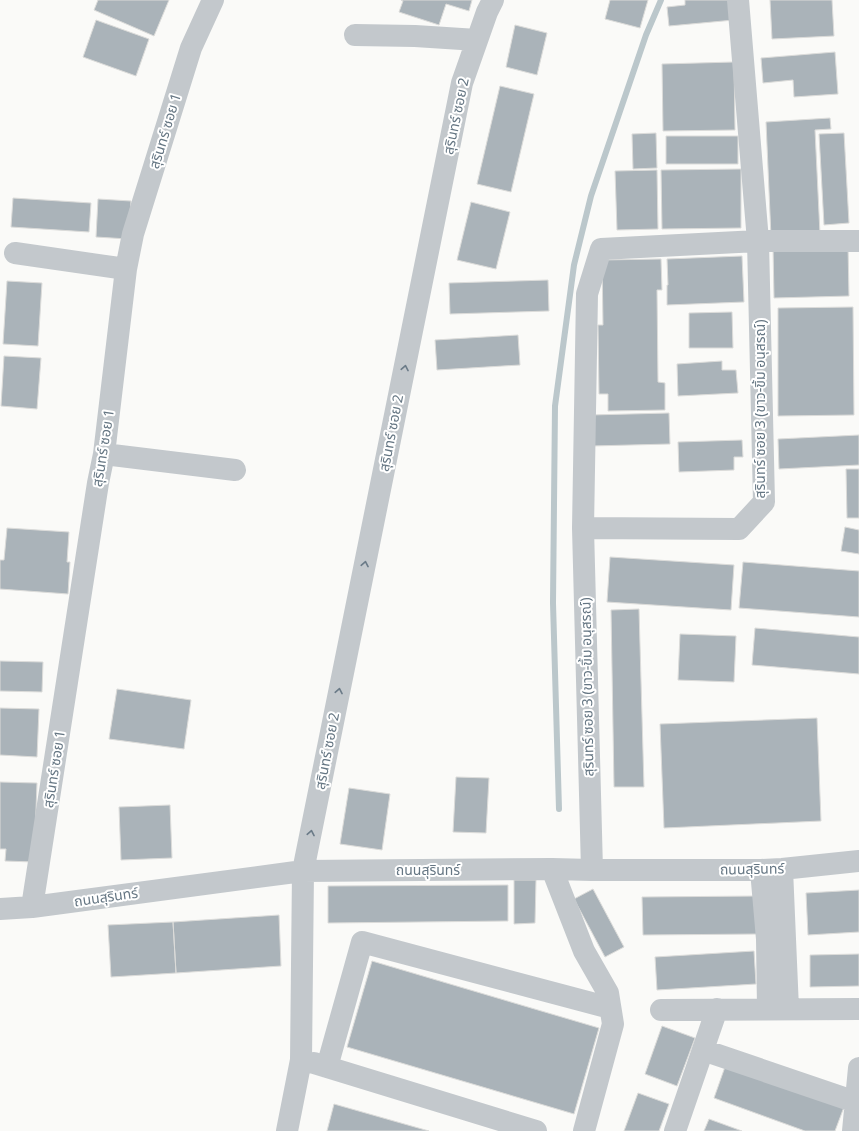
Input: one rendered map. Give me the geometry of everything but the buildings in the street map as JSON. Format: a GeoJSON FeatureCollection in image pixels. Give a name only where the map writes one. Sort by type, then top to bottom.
{"type":"FeatureCollection","features":[{"type":"Feature","properties":{"kind":"street","name":"สุรินทร์ ซอย 1"},"geometry":{"type":"LineString","coordinates":[[32,907],[98,482],[104,454],[126,269],[133,234],[190,48],[213,0]]}},
{"type":"Feature","properties":{"kind":"street","name":"สุรินทร์ ซอย 2"},"geometry":{"type":"LineString","coordinates":[[287,1131],[301,1060],[303,871],[462,83],[487,12],[493,0]]}},
{"type":"Feature","properties":{"kind":"street","name":"สุรินทร์ ซอย 3 (ขาว-ขิ้ม อนุสรณ์)"},"geometry":{"type":"LineString","coordinates":[[592,870],[583,528],[739,529],[764,502],[758,241],[738,0]]}},
{"type":"Feature","properties":{"kind":"street"},"geometry":{"type":"LineString","coordinates":[[355,35],[415,36],[477,40]]}},
{"type":"Feature","properties":{"kind":"street"},"geometry":{"type":"LineString","coordinates":[[583,528],[587,294],[601,249],[758,241],[859,241]]}},
{"type":"Feature","properties":{"kind":"street"},"geometry":{"type":"LineString","coordinates":[[15,253],[126,269]]}},
{"type":"Feature","properties":{"kind":"street"},"geometry":{"type":"LineString","coordinates":[[104,454],[235,470]]}},
{"type":"Feature","properties":{"kind":"street","name":"ถนนสุรินทร์"},"geometry":{"type":"LineString","coordinates":[[0,909],[32,907],[303,871],[772,869],[859,861]]}},
{"type":"Feature","properties":{"kind":"street"},"geometry":{"type":"LineString","coordinates":[[552,869],[584,950],[608,993],[613,1024],[584,1131]]}},
{"type":"Feature","properties":{"kind":"street"},"geometry":{"type":"LineString","coordinates":[[772,869],[768,939],[778,1009]]}},
{"type":"Feature","properties":{"kind":"street"},"geometry":{"type":"LineString","coordinates":[[327,1067],[362,942],[610,1008]]}},
{"type":"Feature","properties":{"kind":"street"},"geometry":{"type":"LineString","coordinates":[[675,1131],[717,1009]]}},
{"type":"Feature","properties":{"kind":"street"},"geometry":{"type":"LineString","coordinates":[[661,1010],[859,1009]]}},
{"type":"Feature","properties":{"kind":"street"},"geometry":{"type":"LineString","coordinates":[[703,1050],[856,1102]]}},
{"type":"Feature","properties":{"kind":"street"},"geometry":{"type":"LineString","coordinates":[[301,1060],[536,1131]]}},
{"type":"Feature","properties":{"kind":"street"},"geometry":{"type":"LineString","coordinates":[[853,1131],[859,1068]]}},
{"type":"Feature","properties":{"kind":"waterway"},"geometry":{"type":"LineString","coordinates":[[559,809],[553,603],[555,406],[574,265],[591,196],[646,35],[661,0]]}}]}
